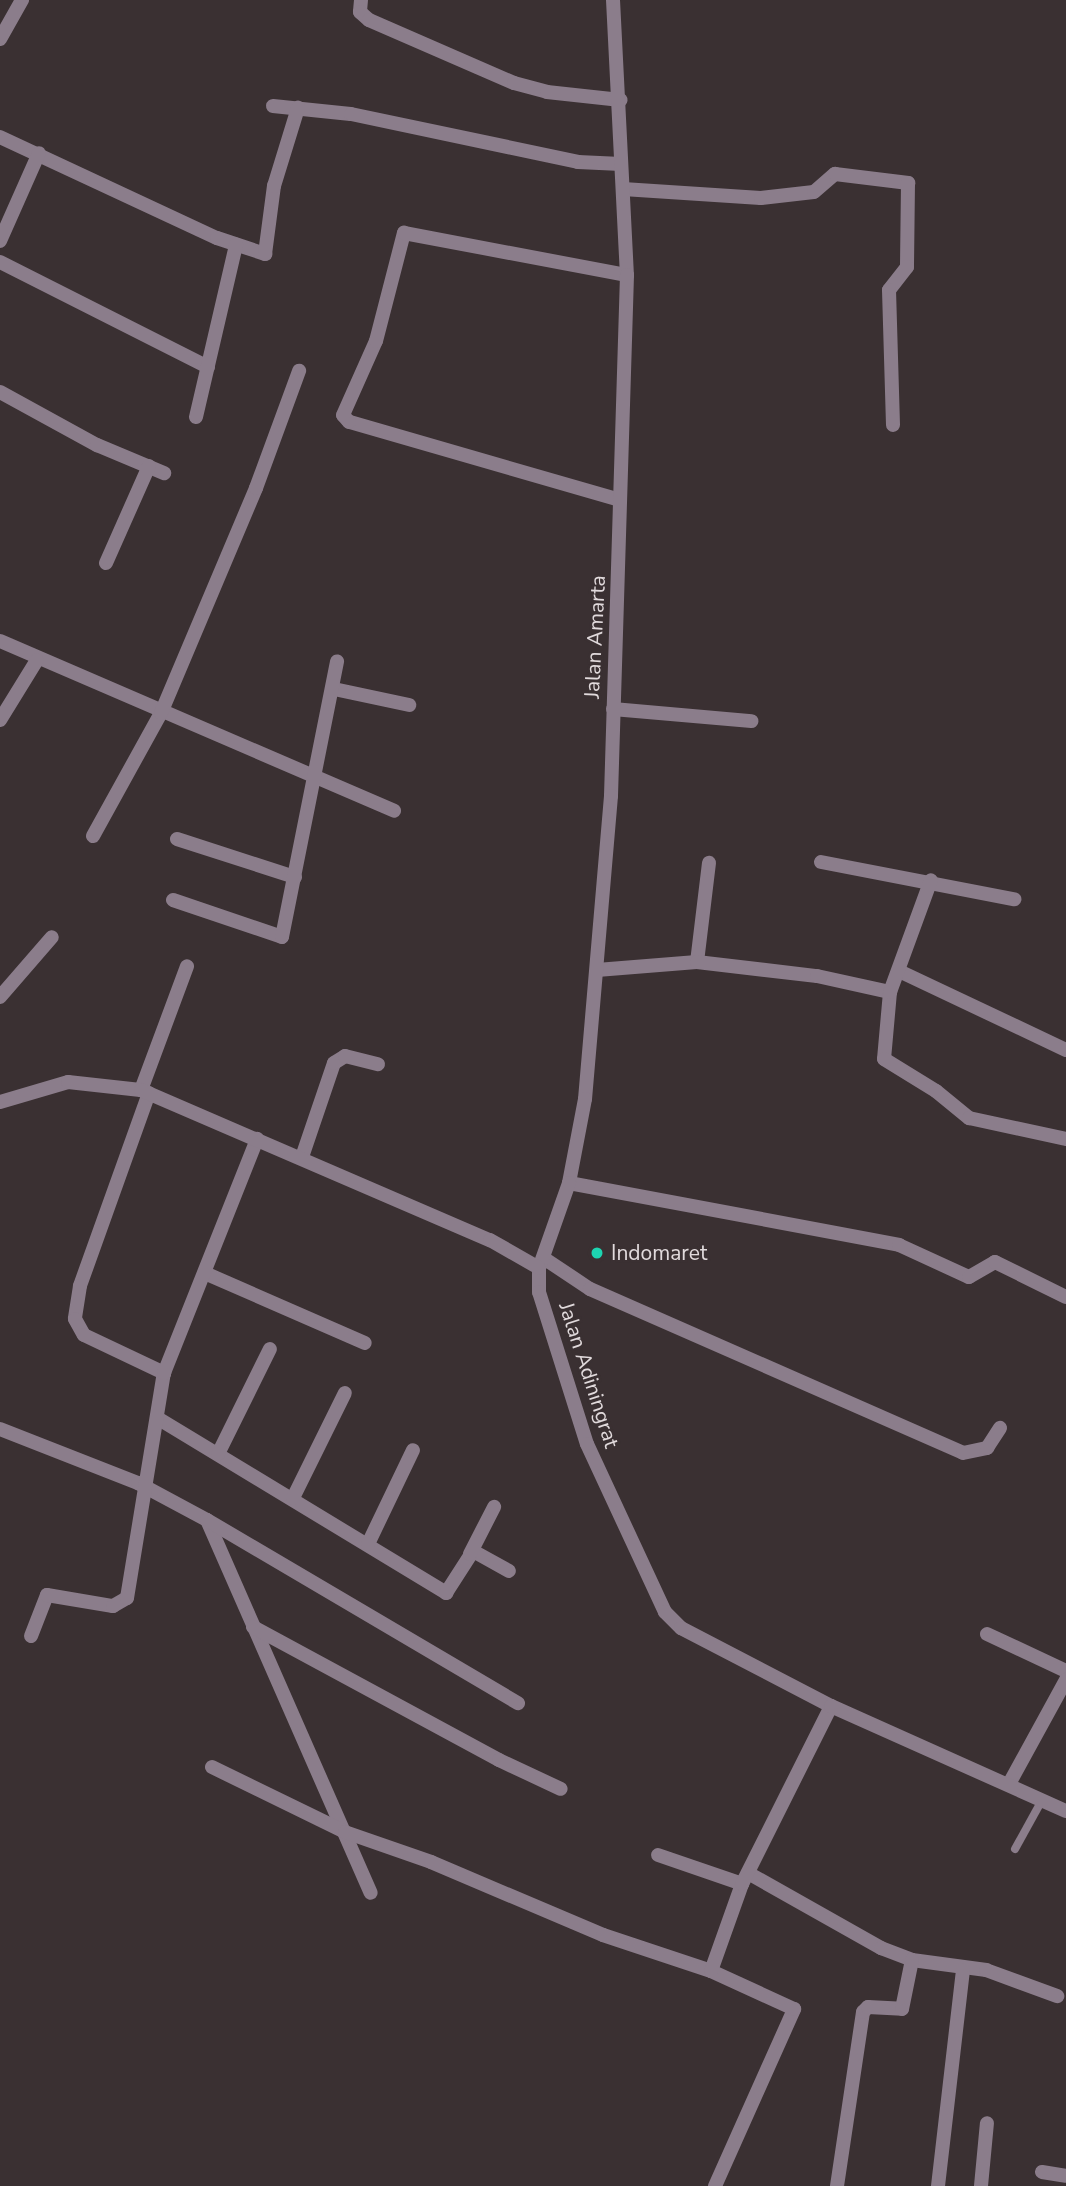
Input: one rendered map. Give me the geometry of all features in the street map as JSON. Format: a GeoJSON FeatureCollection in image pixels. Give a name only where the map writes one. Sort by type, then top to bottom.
{"type":"FeatureCollection","features":[{"type":"Feature","properties":{"kind":"street"},"geometry":{"type":"LineString","coordinates":[[0,39],[22,0]]}},
{"type":"Feature","properties":{"kind":"street"},"geometry":{"type":"LineString","coordinates":[[361,0],[363,16],[530,88],[621,100]]}},
{"type":"Feature","properties":{"kind":"street","name":"Jalan Amarta"},"geometry":{"type":"LineString","coordinates":[[542,1264],[569,1183],[585,1099],[611,796],[628,275],[621,164],[621,100],[613,0]]}},
{"type":"Feature","properties":{"kind":"street"},"geometry":{"type":"LineString","coordinates":[[273,106],[442,131],[578,162],[621,164]]}},
{"type":"Feature","properties":{"kind":"street"},"geometry":{"type":"LineString","coordinates":[[0,137],[236,244],[265,254],[274,186],[298,108]]}},
{"type":"Feature","properties":{"kind":"street"},"geometry":{"type":"LineString","coordinates":[[0,241],[39,153]]}},
{"type":"Feature","properties":{"kind":"street"},"geometry":{"type":"LineString","coordinates":[[623,189],[761,198],[814,192],[835,174],[908,183],[907,267],[889,290],[893,425]]}},
{"type":"Feature","properties":{"kind":"street"},"geometry":{"type":"LineString","coordinates":[[620,500],[349,422],[343,415],[376,341],[404,233],[628,275]]}},
{"type":"Feature","properties":{"kind":"street"},"geometry":{"type":"LineString","coordinates":[[196,417],[236,244]]}},
{"type":"Feature","properties":{"kind":"street"},"geometry":{"type":"LineString","coordinates":[[0,262],[208,367]]}},
{"type":"Feature","properties":{"kind":"street"},"geometry":{"type":"LineString","coordinates":[[93,836],[161,713],[256,488],[299,372]]}},
{"type":"Feature","properties":{"kind":"street"},"geometry":{"type":"LineString","coordinates":[[0,392],[97,444],[164,473]]}},
{"type":"Feature","properties":{"kind":"street"},"geometry":{"type":"LineString","coordinates":[[106,563],[149,466]]}},
{"type":"Feature","properties":{"kind":"street"},"geometry":{"type":"LineString","coordinates":[[0,641],[37,660],[394,811]]}},
{"type":"Feature","properties":{"kind":"street"},"geometry":{"type":"LineString","coordinates":[[0,720],[37,660]]}},
{"type":"Feature","properties":{"kind":"street"},"geometry":{"type":"LineString","coordinates":[[173,900],[279,939],[296,877],[334,689],[337,661]]}},
{"type":"Feature","properties":{"kind":"street"},"geometry":{"type":"LineString","coordinates":[[334,689],[409,705]]}},
{"type":"Feature","properties":{"kind":"street"},"geometry":{"type":"LineString","coordinates":[[613,709],[751,721]]}},
{"type":"Feature","properties":{"kind":"street"},"geometry":{"type":"LineString","coordinates":[[177,839],[296,877]]}},
{"type":"Feature","properties":{"kind":"street"},"geometry":{"type":"LineString","coordinates":[[821,862],[931,880],[1014,899]]}},
{"type":"Feature","properties":{"kind":"street"},"geometry":{"type":"LineString","coordinates":[[697,962],[709,863]]}},
{"type":"Feature","properties":{"kind":"street"},"geometry":{"type":"LineString","coordinates":[[931,880],[890,992],[884,1059],[936,1091],[969,1118],[1066,1139]]}},
{"type":"Feature","properties":{"kind":"street"},"geometry":{"type":"LineString","coordinates":[[0,997],[52,937]]}},
{"type":"Feature","properties":{"kind":"street"},"geometry":{"type":"LineString","coordinates":[[597,970],[697,962],[817,976],[890,992]]}},
{"type":"Feature","properties":{"kind":"street"},"geometry":{"type":"LineString","coordinates":[[164,1373],[84,1335],[75,1319],[80,1286],[187,966]]}},
{"type":"Feature","properties":{"kind":"street"},"geometry":{"type":"LineString","coordinates":[[899,971],[1066,1050]]}},
{"type":"Feature","properties":{"kind":"street"},"geometry":{"type":"LineString","coordinates":[[302,1157],[334,1063],[345,1056],[378,1063]]}},
{"type":"Feature","properties":{"kind":"street"},"geometry":{"type":"LineString","coordinates":[[0,1102],[68,1082],[145,1092],[302,1157],[542,1264],[590,1289],[963,1453],[987,1448],[1000,1428]]}},
{"type":"Feature","properties":{"kind":"street"},"geometry":{"type":"LineString","coordinates":[[31,1636],[47,1595],[113,1606],[124,1602],[148,1488],[164,1373],[207,1274],[257,1139]]}},
{"type":"Feature","properties":{"kind":"street"},"geometry":{"type":"LineString","coordinates":[[569,1183],[899,1245],[969,1277],[995,1262],[1066,1297]]}},
{"type":"Feature","properties":{"kind":"street","name":"Jalan Adiningrat"},"geometry":{"type":"LineString","coordinates":[[542,1264],[539,1292],[587,1444],[666,1612],[694,1638],[831,1706],[1066,1811]]}},
{"type":"Feature","properties":{"kind":"street"},"geometry":{"type":"LineString","coordinates":[[207,1274],[365,1343]]}},
{"type":"Feature","properties":{"kind":"street"},"geometry":{"type":"LineString","coordinates":[[218,1454],[270,1349]]}},
{"type":"Feature","properties":{"kind":"street"},"geometry":{"type":"LineString","coordinates":[[293,1498],[345,1393]]}},
{"type":"Feature","properties":{"kind":"street"},"geometry":{"type":"LineString","coordinates":[[159,1419],[446,1592],[470,1554],[494,1507]]}},
{"type":"Feature","properties":{"kind":"street"},"geometry":{"type":"LineString","coordinates":[[0,1429],[148,1488],[208,1520],[518,1703]]}},
{"type":"Feature","properties":{"kind":"street"},"geometry":{"type":"LineString","coordinates":[[368,1544],[413,1450]]}},
{"type":"Feature","properties":{"kind":"street"},"geometry":{"type":"LineString","coordinates":[[208,1520],[371,1893]]}},
{"type":"Feature","properties":{"kind":"street"},"geometry":{"type":"LineString","coordinates":[[470,1554],[478,1552],[509,1571]]}},
{"type":"Feature","properties":{"kind":"street"},"geometry":{"type":"LineString","coordinates":[[253,1627],[499,1760],[561,1788]]}},
{"type":"Feature","properties":{"kind":"street"},"geometry":{"type":"LineString","coordinates":[[986,1633],[1066,1671]]}},
{"type":"Feature","properties":{"kind":"street"},"geometry":{"type":"LineString","coordinates":[[1009,1784],[1066,1680]]}},
{"type":"Feature","properties":{"kind":"street"},"geometry":{"type":"LineString","coordinates":[[711,1971],[745,1879],[831,1706]]}},
{"type":"Feature","properties":{"kind":"street"},"geometry":{"type":"LineString","coordinates":[[212,1767],[345,1832],[431,1862],[603,1935],[711,1971],[794,2009],[715,2186]]}},
{"type":"Feature","properties":{"kind":"street"},"geometry":{"type":"LineString","coordinates":[[658,1854],[745,1879],[881,1948],[912,1960],[963,1970],[986,1970],[1057,1996]]}},
{"type":"Feature","properties":{"kind":"street"},"geometry":{"type":"LineString","coordinates":[[837,2186],[863,2012],[868,2007],[902,2009],[912,1960]]}},
{"type":"Feature","properties":{"kind":"street"},"geometry":{"type":"LineString","coordinates":[[938,2186],[963,1970]]}},
{"type":"Feature","properties":{"kind":"street"},"geometry":{"type":"LineString","coordinates":[[981,2186],[988,2123]]}},
{"type":"Feature","properties":{"kind":"street"},"geometry":{"type":"LineString","coordinates":[[1042,2172],[1066,2176]]}},
{"type":"Feature","properties":{"kind":"lane"},"geometry":{"type":"LineString","coordinates":[[1015,1849],[1042,1800]]}},
{"type":"Feature","properties":{"kind":"place","name":"Indomaret"},"geometry":{"type":"Point","coordinates":[597,1253]}}]}
